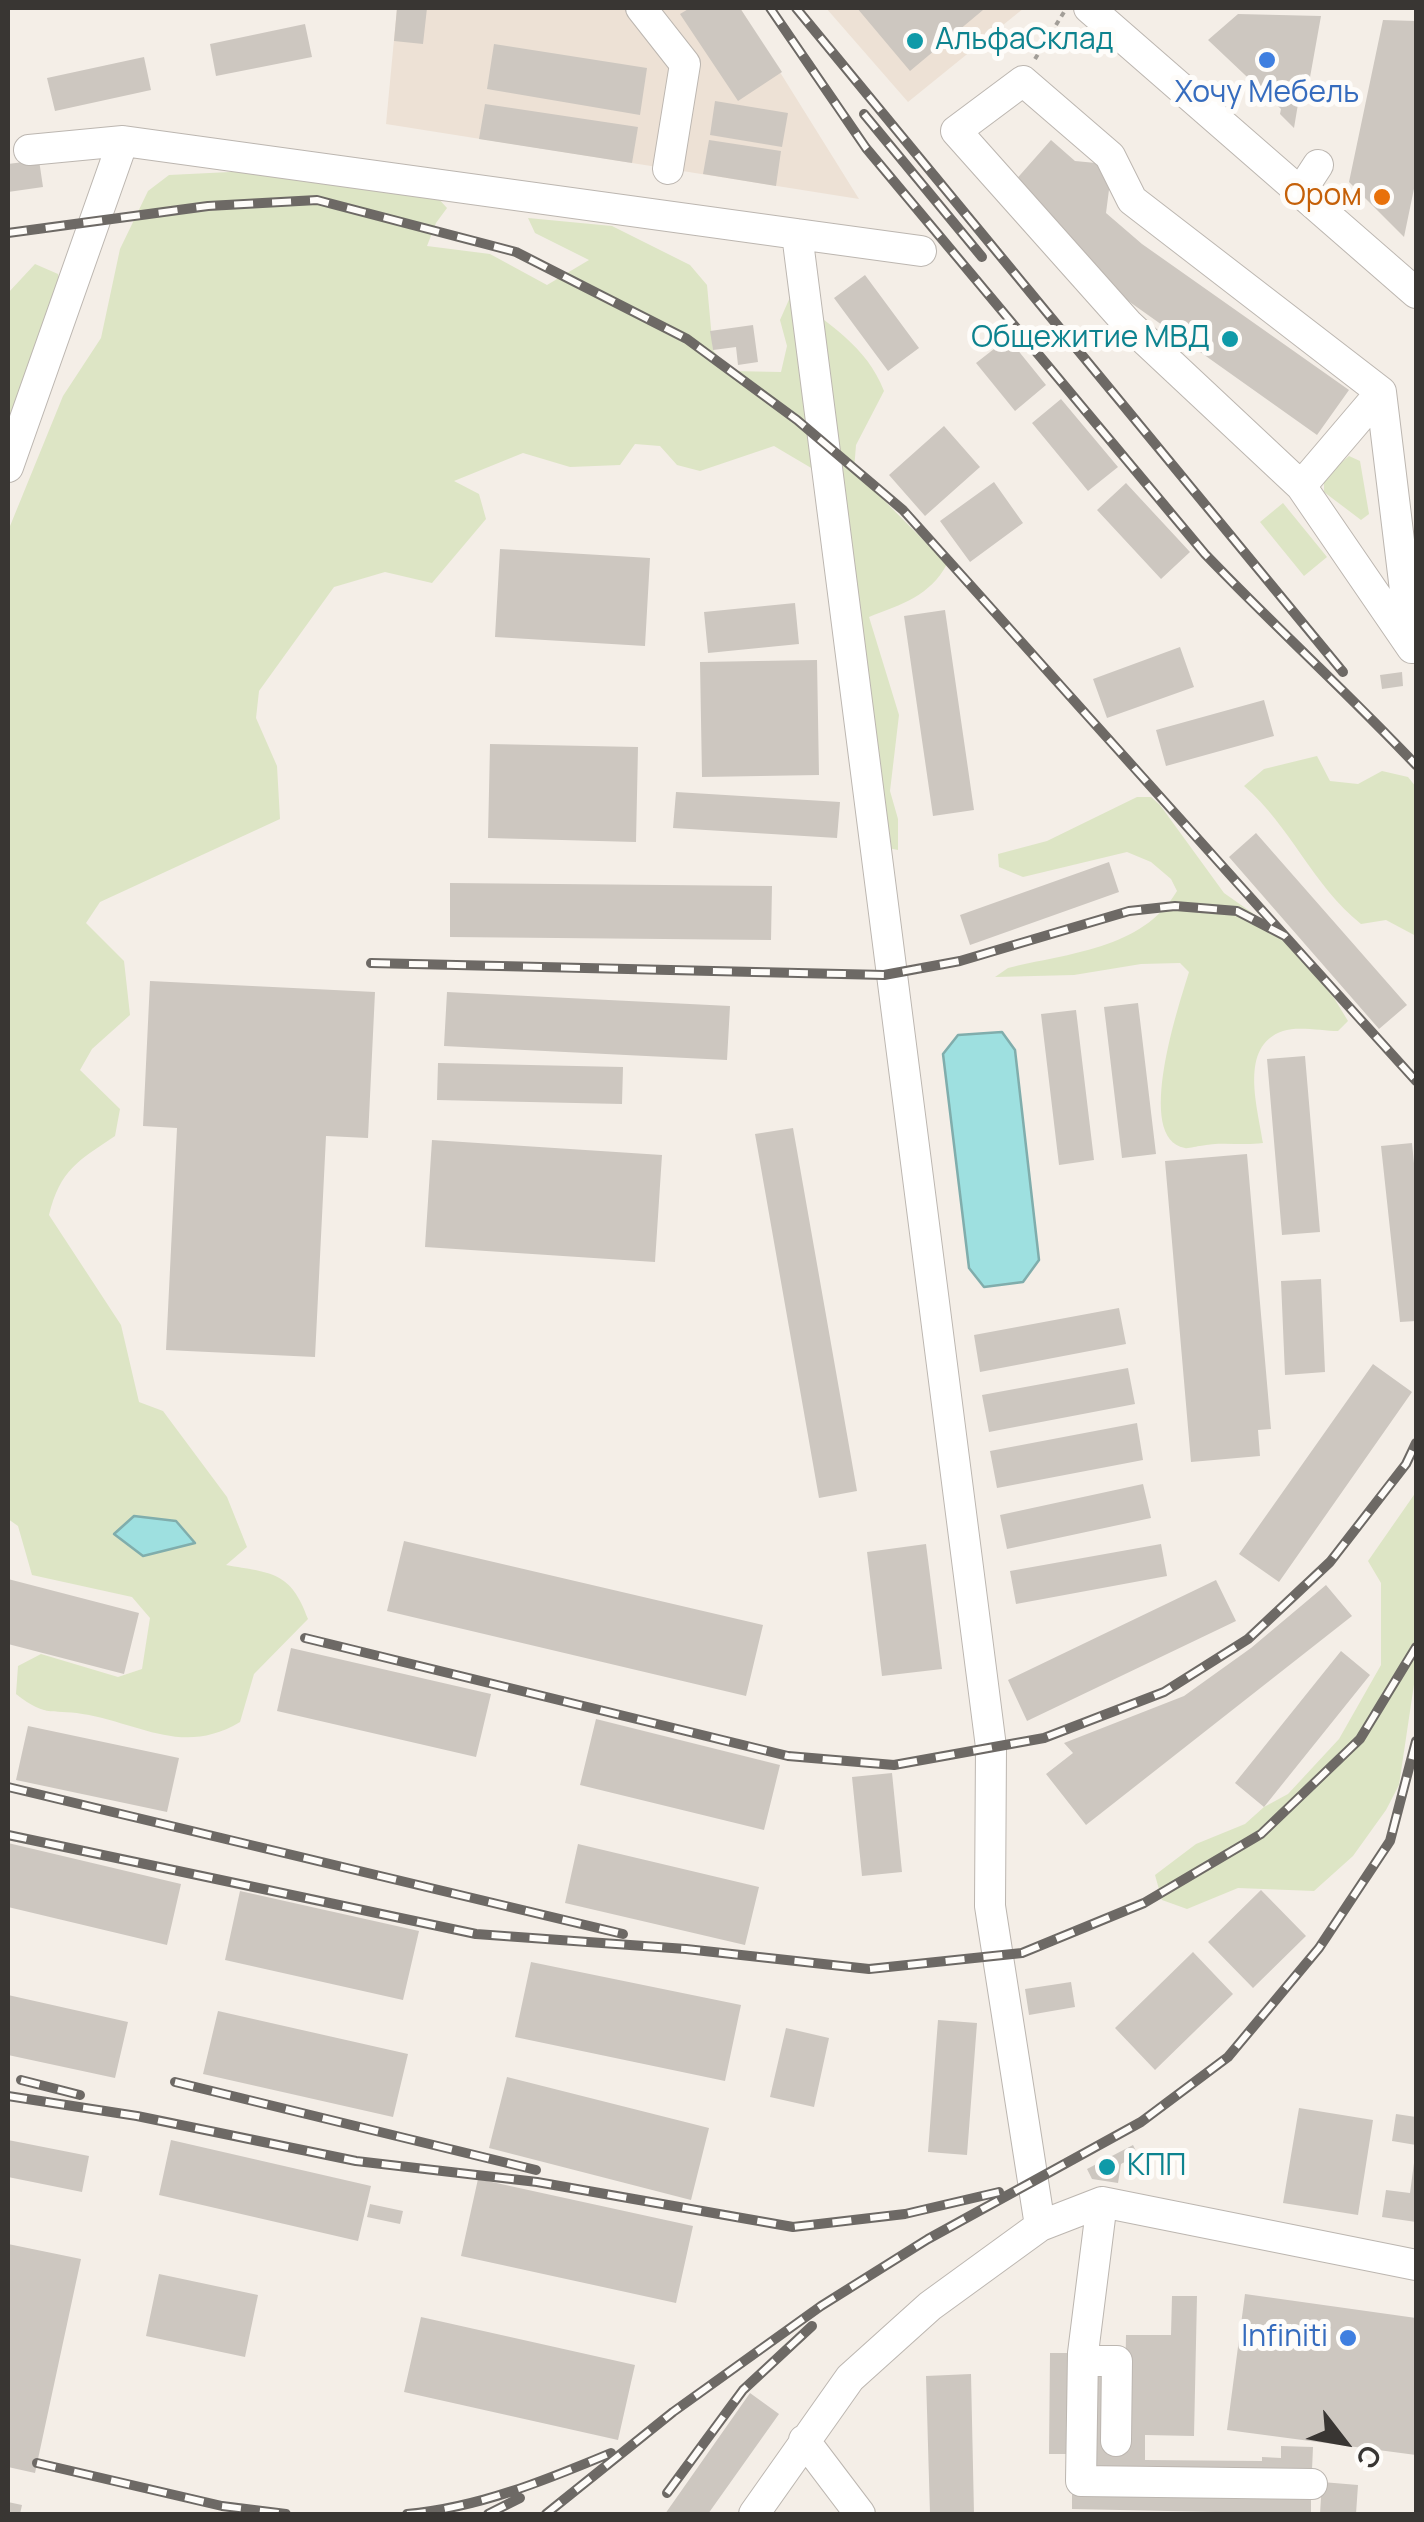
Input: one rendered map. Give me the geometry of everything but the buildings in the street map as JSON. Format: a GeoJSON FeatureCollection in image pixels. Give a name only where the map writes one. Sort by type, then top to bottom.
{"type":"FeatureCollection","features":[{"type":"Feature","properties":{"kind":"street"},"geometry":{"type":"LineString","coordinates":[[641,8],[686,64],[668,168]]}},
{"type":"Feature","properties":{"kind":"street"},"geometry":{"type":"LineString","coordinates":[[1089,8],[1416,293]]}},
{"type":"Feature","properties":{"kind":"street"},"geometry":{"type":"LineString","coordinates":[[1022,80],[1110,156],[1132,200],[1381,392],[1414,648],[1301,486],[1128,324],[956,132],[1022,80]]}},
{"type":"Feature","properties":{"kind":"street"},"geometry":{"type":"LineString","coordinates":[[8,467],[123,141]]}},
{"type":"Feature","properties":{"kind":"street"},"geometry":{"type":"LineString","coordinates":[[30,150],[123,141],[921,251]]}},
{"type":"Feature","properties":{"kind":"street"},"geometry":{"type":"LineString","coordinates":[[1301,192],[1318,165]]}},
{"type":"Feature","properties":{"kind":"street"},"geometry":{"type":"LineString","coordinates":[[797,234],[992,1748],[990,1906],[1040,2226]]}},
{"type":"Feature","properties":{"kind":"street"},"geometry":{"type":"LineString","coordinates":[[1301,486],[1381,392]]}},
{"type":"Feature","properties":{"kind":"street"},"geometry":{"type":"LineString","coordinates":[[1102,2202],[1083,2361],[1081,2480],[1312,2484]]}},
{"type":"Feature","properties":{"kind":"street"},"geometry":{"type":"LineString","coordinates":[[754,2514],[850,2378],[930,2306],[1040,2226],[1102,2202],[1416,2265]]}},
{"type":"Feature","properties":{"kind":"street"},"geometry":{"type":"LineString","coordinates":[[1083,2361],[1117,2361],[1116,2441]]}},
{"type":"Feature","properties":{"kind":"street"},"geometry":{"type":"LineString","coordinates":[[804,2440],[860,2514]]}},
{"type":"Feature","properties":{"kind":"path"},"geometry":{"type":"LineString","coordinates":[[1022,80],[1066,8]]}},
{"type":"Feature","properties":{"kind":"shaded area"},"geometry":{"type":"Polygon","coordinates":[[[397,8],[740,8],[859,199],[386,124],[397,8]]]}},
{"type":"Feature","properties":{"kind":"shaded area"},"geometry":{"type":"Polygon","coordinates":[[[826,8],[1024,8],[908,102],[826,8]]]}},
{"type":"Feature","properties":{"kind":"green space"},"geometry":{"type":"Polygon","coordinates":[[[250,171],[437,197],[447,208],[427,246],[490,254],[547,285],[589,260],[535,233],[528,218],[612,226],[690,265],[707,285],[713,350],[730,371],[781,372],[787,346],[780,320],[791,295],[857,348],[877,375],[884,391],[856,445],[854,470],[947,564],[924,591],[869,617],[899,715],[890,791],[898,819],[898,850],[873,845],[818,472],[774,446],[700,471],[677,465],[660,446],[635,444],[620,465],[570,467],[523,453],[454,481],[479,494],[486,519],[432,583],[385,572],[334,587],[259,691],[256,718],[277,766],[280,819],[100,902],[86,923],[124,961],[130,1015],[92,1049],[80,1070],[120,1109],[115,1136],[72,1168],[59,1187],[49,1215],[121,1325],[139,1402],[163,1411],[227,1497],[247,1547],[226,1565],[278,1577],[294,1591],[308,1619],[254,1674],[240,1722],[220,1732],[183,1737],[89,1715],[43,1710],[16,1694],[18,1666],[41,1654],[118,1677],[142,1669],[150,1618],[132,1597],[32,1575],[18,1526],[8,1519],[8,531],[63,396],[101,338],[120,249],[148,191],[169,175],[250,171]]]}},
{"type":"Feature","properties":{"kind":"green space"},"geometry":{"type":"Polygon","coordinates":[[[35,264],[58,274],[64,299],[8,436],[8,293],[35,264]]]}},
{"type":"Feature","properties":{"kind":"green space"},"geometry":{"type":"Polygon","coordinates":[[[1349,456],[1360,461],[1369,514],[1361,520],[1324,492],[1324,477],[1349,456]]]}},
{"type":"Feature","properties":{"kind":"green space"},"geometry":{"type":"Polygon","coordinates":[[[1283,503],[1327,557],[1304,576],[1260,522],[1283,503]]]}},
{"type":"Feature","properties":{"kind":"green space"},"geometry":{"type":"Polygon","coordinates":[[[1317,756],[1330,781],[1358,784],[1382,771],[1408,777],[1416,787],[1416,936],[1386,920],[1361,924],[1329,892],[1275,819],[1244,786],[1264,769],[1317,756]]]}},
{"type":"Feature","properties":{"kind":"green space"},"geometry":{"type":"Polygon","coordinates":[[[1137,797],[1151,797],[1160,805],[1224,893],[1285,936],[1348,1021],[1338,1031],[1283,1031],[1260,1050],[1254,1080],[1263,1143],[1186,1148],[1170,1139],[1162,1121],[1161,1096],[1170,1038],[1189,972],[1180,963],[1141,964],[1074,975],[995,977],[1008,968],[1102,946],[1144,926],[1162,911],[1177,891],[1171,879],[1151,862],[1127,852],[1023,877],[999,867],[998,854],[1047,841],[1137,797]]]}},
{"type":"Feature","properties":{"kind":"green space"},"geometry":{"type":"Polygon","coordinates":[[[1416,1492],[1416,1671],[1399,1785],[1386,1810],[1353,1856],[1314,1891],[1238,1888],[1187,1909],[1162,1900],[1155,1875],[1196,1844],[1245,1824],[1264,1807],[1288,1794],[1339,1739],[1381,1665],[1381,1583],[1368,1561],[1416,1492]]]}},
{"type":"Feature","properties":{"kind":"water"},"geometry":{"type":"Polygon","coordinates":[[[1002,1032],[1015,1050],[1039,1260],[1023,1282],[984,1287],[969,1268],[943,1054],[958,1035],[1002,1032]]]}},
{"type":"Feature","properties":{"kind":"water"},"geometry":{"type":"Polygon","coordinates":[[[134,1516],[176,1521],[195,1543],[143,1556],[114,1534],[134,1516]]]}},
{"type":"Feature","properties":{"kind":"railway"},"geometry":{"type":"LineString","coordinates":[[770,8],[866,148],[1205,554],[1416,765]]}},
{"type":"Feature","properties":{"kind":"railway"},"geometry":{"type":"LineString","coordinates":[[796,8],[1343,672]]}},
{"type":"Feature","properties":{"kind":"railway"},"geometry":{"type":"LineString","coordinates":[[864,114],[982,257]]}},
{"type":"Feature","properties":{"kind":"railway"},"geometry":{"type":"LineString","coordinates":[[8,233],[208,206],[317,200],[516,252],[687,339],[797,420],[903,510],[1285,936]]}},
{"type":"Feature","properties":{"kind":"railway"},"geometry":{"type":"LineString","coordinates":[[371,963],[884,975],[960,961],[1129,911],[1175,906],[1237,911],[1285,936],[1416,1081]]}},
{"type":"Feature","properties":{"kind":"railway"},"geometry":{"type":"LineString","coordinates":[[305,1638],[788,1756],[894,1765],[1044,1738],[1164,1692],[1248,1639],[1330,1562],[1406,1464],[1416,1443]]}},
{"type":"Feature","properties":{"kind":"railway"},"geometry":{"type":"LineString","coordinates":[[8,1835],[476,1934],[686,1949],[869,1969],[1022,1953],[1144,1903],[1261,1834],[1360,1739],[1416,1647]]}},
{"type":"Feature","properties":{"kind":"railway"},"geometry":{"type":"LineString","coordinates":[[546,2514],[673,2412],[821,2306],[928,2239],[1141,2122],[1228,2057],[1319,1948],[1390,1841],[1416,1741]]}},
{"type":"Feature","properties":{"kind":"railway"},"geometry":{"type":"LineString","coordinates":[[8,1787],[623,1934]]}},
{"type":"Feature","properties":{"kind":"railway"},"geometry":{"type":"LineString","coordinates":[[21,2080],[80,2095]]}},
{"type":"Feature","properties":{"kind":"railway"},"geometry":{"type":"LineString","coordinates":[[175,2082],[536,2170]]}},
{"type":"Feature","properties":{"kind":"railway"},"geometry":{"type":"LineString","coordinates":[[8,2096],[137,2116],[356,2161],[537,2182],[793,2227],[905,2214],[999,2192]]}},
{"type":"Feature","properties":{"kind":"railway"},"geometry":{"type":"LineString","coordinates":[[667,2493],[743,2390],[812,2326]]}},
{"type":"Feature","properties":{"kind":"railway"},"geometry":{"type":"LineString","coordinates":[[407,2514],[486,2499],[611,2453]]}},
{"type":"Feature","properties":{"kind":"railway"},"geometry":{"type":"LineString","coordinates":[[37,2463],[222,2506],[286,2514]]}},
{"type":"Feature","properties":{"kind":"railway"},"geometry":{"type":"LineString","coordinates":[[488,2514],[520,2498]]}},
{"type":"Feature","properties":{"kind":"place","name":"АльфаСклад"},"geometry":{"type":"Point","coordinates":[915,41]}},
{"type":"Feature","properties":{"kind":"place","name":"Хочу Мебель"},"geometry":{"type":"Point","coordinates":[1267,60]}},
{"type":"Feature","properties":{"kind":"place","name":"Ором"},"geometry":{"type":"Point","coordinates":[1382,197]}},
{"type":"Feature","properties":{"kind":"place","name":"Общежитие МВД"},"geometry":{"type":"Point","coordinates":[1230,339]}},
{"type":"Feature","properties":{"kind":"place","name":"КПП"},"geometry":{"type":"Point","coordinates":[1107,2167]}},
{"type":"Feature","properties":{"kind":"place","name":"Infiniti"},"geometry":{"type":"Point","coordinates":[1348,2338]}}]}
